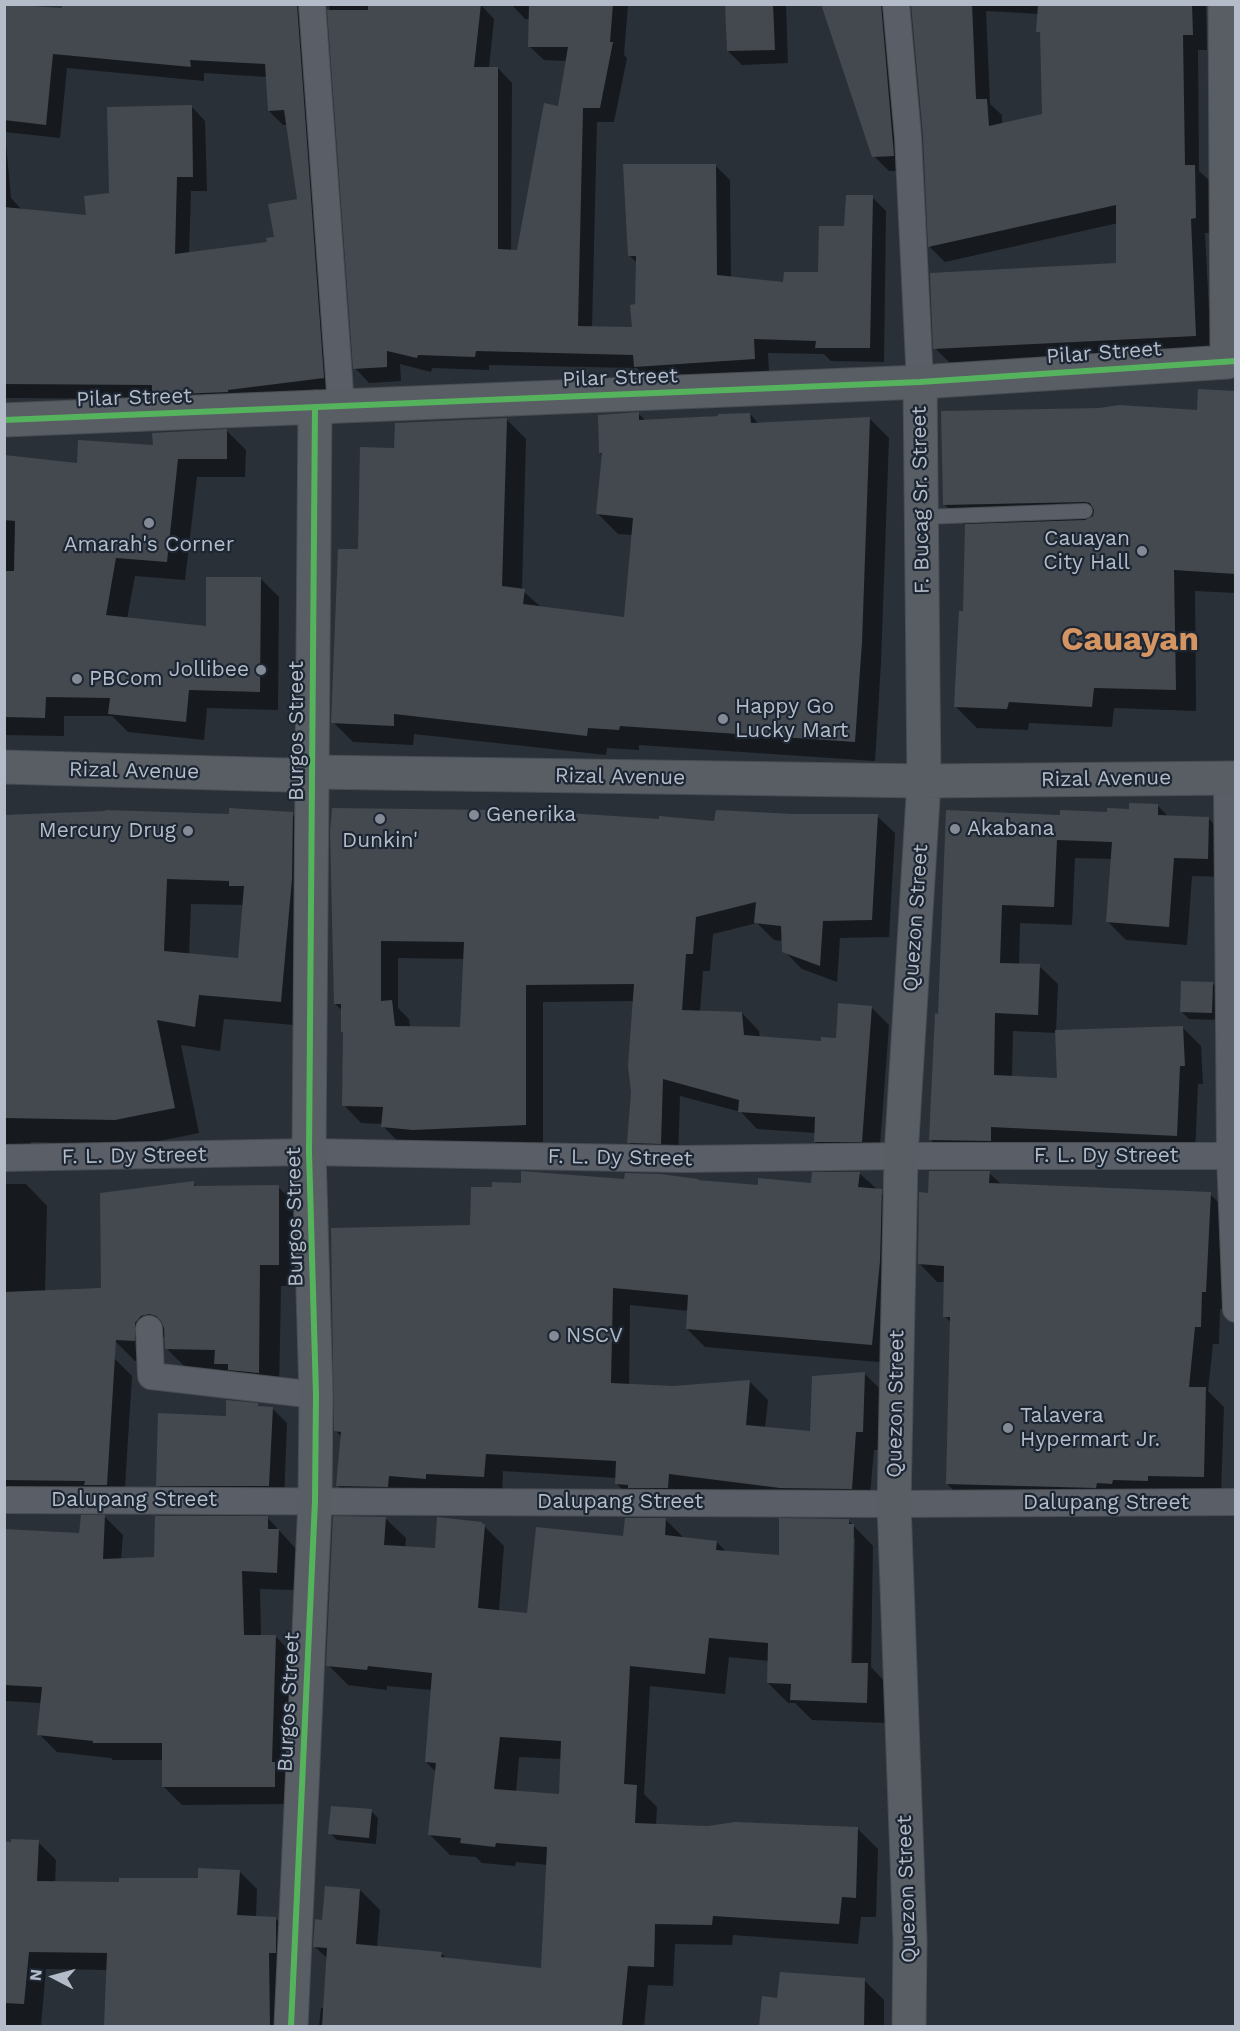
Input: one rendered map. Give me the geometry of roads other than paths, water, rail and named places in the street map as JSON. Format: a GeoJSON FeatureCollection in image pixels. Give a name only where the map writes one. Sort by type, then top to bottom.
{"type":"FeatureCollection","features":[{"type":"Feature","properties":{"kind":"street"},"geometry":{"type":"LineString","coordinates":[[312,4],[328,406]]}},
{"type":"Feature","properties":{"kind":"street","name":"F. Bucag Sr. Street"},"geometry":{"type":"LineString","coordinates":[[896,4],[908,137],[920,382],[924,781]]}},
{"type":"Feature","properties":{"kind":"street"},"geometry":{"type":"LineString","coordinates":[[1225,4],[1231,362]]}},
{"type":"Feature","properties":{"kind":"street","name":"Pilar Street"},"geometry":{"type":"LineString","coordinates":[[4,420],[920,382],[1231,362]]}},
{"type":"Feature","properties":{"kind":"street","name":"Burgos Street"},"geometry":{"type":"LineString","coordinates":[[291,2026],[315,1501],[316,1395],[309,1152],[313,772],[328,406]]}},
{"type":"Feature","properties":{"kind":"street","name":"Rizal Avenue"},"geometry":{"type":"LineString","coordinates":[[4,767],[287,775],[313,772],[924,781],[1231,778]]}},
{"type":"Feature","properties":{"kind":"street"},"geometry":{"type":"LineString","coordinates":[[1231,778],[1236,1309]]}},
{"type":"Feature","properties":{"kind":"street","name":"Quezon Street"},"geometry":{"type":"LineString","coordinates":[[909,2026],[910,1941],[894,1504],[901,1156],[924,781]]}},
{"type":"Feature","properties":{"kind":"street","name":"F. L. Dy Street"},"geometry":{"type":"LineString","coordinates":[[4,1158],[309,1152],[683,1159],[901,1156],[1233,1156]]}},
{"type":"Feature","properties":{"kind":"street"},"geometry":{"type":"LineString","coordinates":[[149,1329],[151,1376],[316,1395]]}},
{"type":"Feature","properties":{"kind":"street","name":"Dalupang Street"},"geometry":{"type":"LineString","coordinates":[[4,1500],[894,1504],[1236,1502]]}},
{"type":"Feature","properties":{"kind":"lane"},"geometry":{"type":"LineString","coordinates":[[922,517],[1085,511]]}},
{"type":"Feature","properties":{"kind":"place","name":"Amarah's Corner"},"geometry":{"type":"Point","coordinates":[149,523]}},
{"type":"Feature","properties":{"kind":"place","name":"Cauayan City Hall"},"geometry":{"type":"Point","coordinates":[1142,551]}},
{"type":"Feature","properties":{"kind":"place","name":"Jollibee"},"geometry":{"type":"Point","coordinates":[261,670]}},
{"type":"Feature","properties":{"kind":"place","name":"PBCom"},"geometry":{"type":"Point","coordinates":[77,679]}},
{"type":"Feature","properties":{"kind":"place","name":"Happy Go Lucky Mart"},"geometry":{"type":"Point","coordinates":[723,719]}},
{"type":"Feature","properties":{"kind":"place","name":"Generika"},"geometry":{"type":"Point","coordinates":[474,815]}},
{"type":"Feature","properties":{"kind":"place","name":"Dunkin'"},"geometry":{"type":"Point","coordinates":[380,819]}},
{"type":"Feature","properties":{"kind":"place","name":"Akabana"},"geometry":{"type":"Point","coordinates":[955,829]}},
{"type":"Feature","properties":{"kind":"place","name":"Mercury Drug"},"geometry":{"type":"Point","coordinates":[188,831]}},
{"type":"Feature","properties":{"kind":"place","name":"NSCV"},"geometry":{"type":"Point","coordinates":[554,1336]}},
{"type":"Feature","properties":{"kind":"place","name":"Talavera Hypermart Jr."},"geometry":{"type":"Point","coordinates":[1008,1428]}},
{"type":"Feature","properties":{"kind":"district","name":"Cauayan"},"geometry":{"type":"Point","coordinates":[1130,640]}}]}
